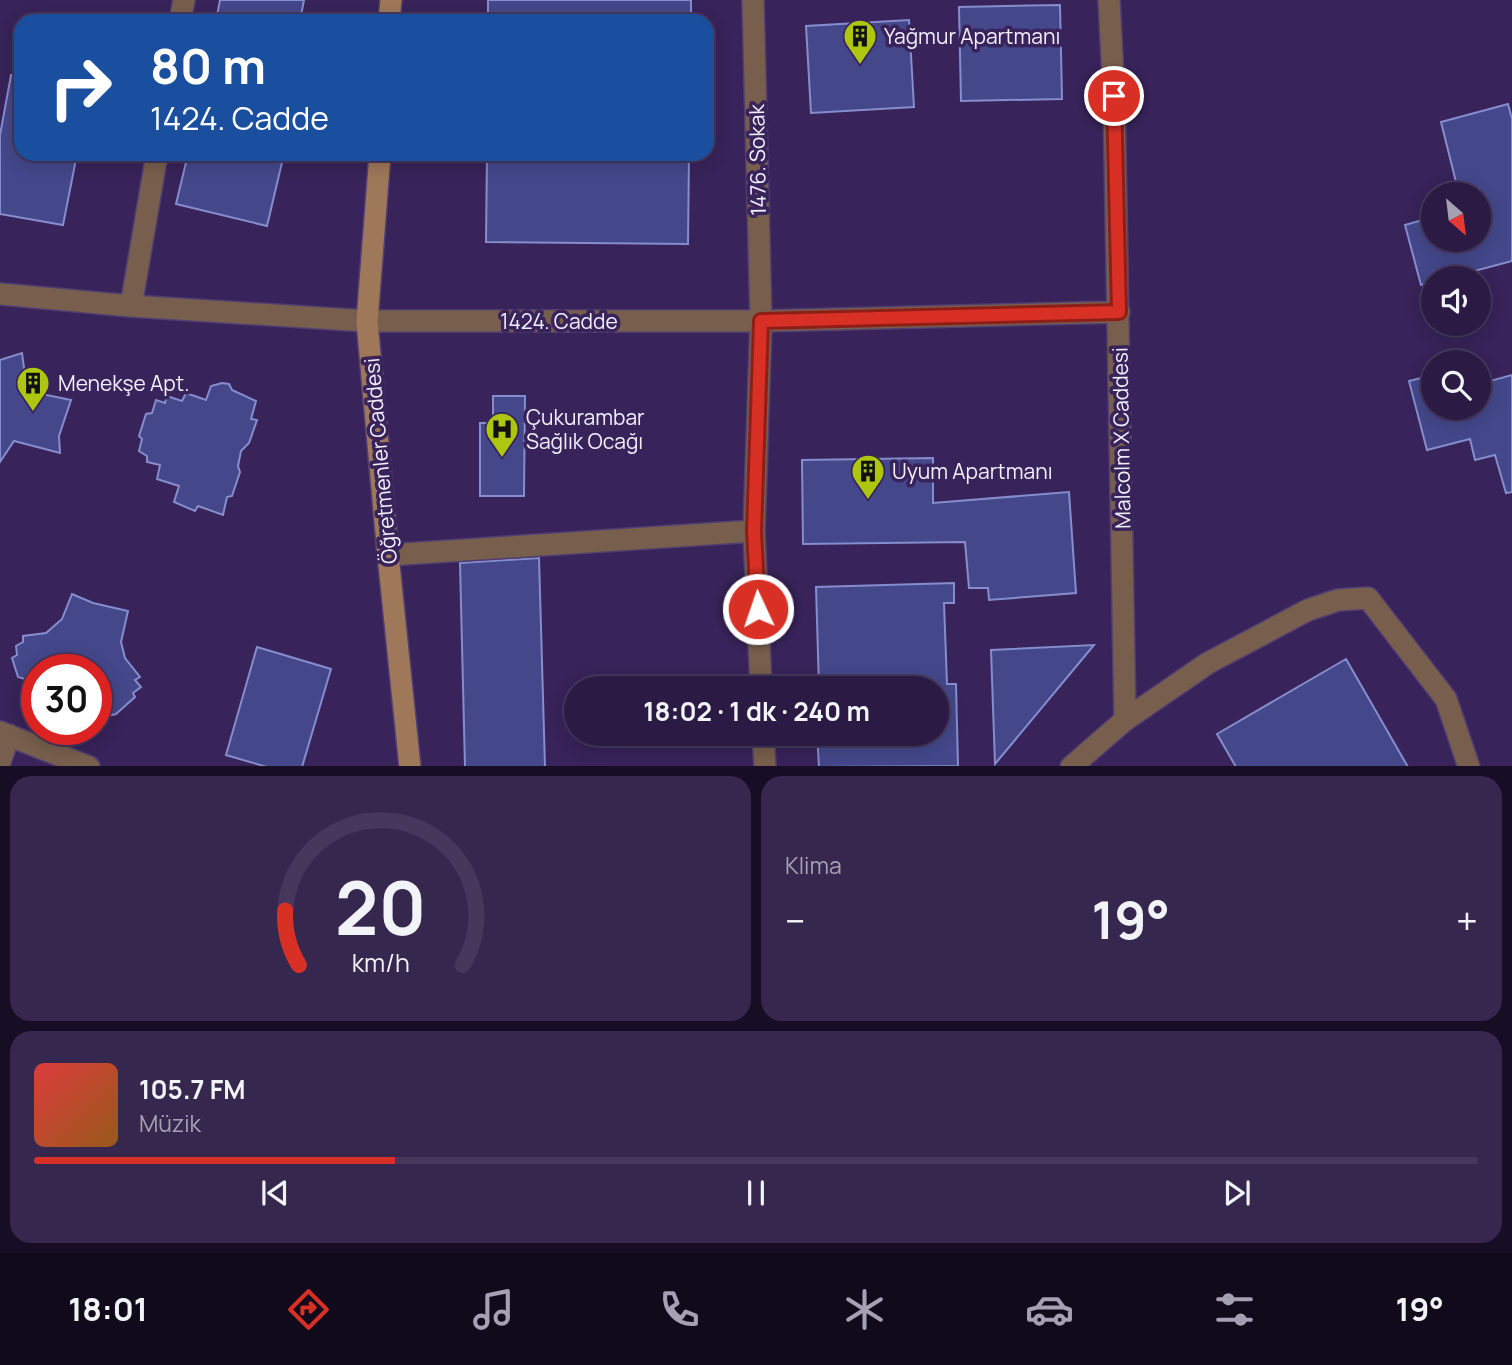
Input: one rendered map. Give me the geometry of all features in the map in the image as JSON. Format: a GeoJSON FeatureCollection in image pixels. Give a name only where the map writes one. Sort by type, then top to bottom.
{"type":"FeatureCollection","features":[{"type":"Feature","properties":{"kind":"street","name":"1476. Sokak"},"geometry":{"type":"LineString","coordinates":[[753,0],[761,321],[754,531],[760,676]]}},
{"type":"Feature","properties":{"kind":"street","name":"Malcolm X Caddesi"},"geometry":{"type":"LineString","coordinates":[[1109,0],[1119,312],[1125,720]]}},
{"type":"Feature","properties":{"kind":"street"},"geometry":{"type":"LineString","coordinates":[[131,306],[156,161]]}},
{"type":"Feature","properties":{"kind":"street","name":"Öğretmenler Caddesi"},"geometry":{"type":"LineString","coordinates":[[379,161],[367,321],[410,766]]}},
{"type":"Feature","properties":{"kind":"street","name":"1424. Cadde"},"geometry":{"type":"LineString","coordinates":[[0,294],[131,306],[367,321],[761,321],[1119,312]]}},
{"type":"Feature","properties":{"kind":"street"},"geometry":{"type":"LineString","coordinates":[[388,555],[754,531]]}},
{"type":"Feature","properties":{"kind":"street"},"geometry":{"type":"LineString","coordinates":[[1071,766],[1125,720],[1208,663],[1308,610],[1338,600],[1368,598],[1446,699],[1469,766]]}},
{"type":"Feature","properties":{"kind":"street"},"geometry":{"type":"LineString","coordinates":[[0,762],[4,734],[89,766]]}},
{"type":"Feature","properties":{"kind":"street"},"geometry":{"type":"LineString","coordinates":[[764,746],[765,766]]}},
{"type":"Feature","properties":{"kind":"building"},"geometry":{"type":"Polygon","coordinates":[[[220,0],[304,0],[301,14],[217,14],[220,0]]]}},
{"type":"Feature","properties":{"kind":"building"},"geometry":{"type":"Polygon","coordinates":[[[488,0],[691,0],[691,14],[488,14],[488,0]]]}},
{"type":"Feature","properties":{"kind":"building"},"geometry":{"type":"Polygon","coordinates":[[[1060,5],[1062,99],[961,101],[959,7],[1060,5]]]}},
{"type":"Feature","properties":{"kind":"building","name":"Yağmur Apartmanı"},"geometry":{"type":"Polygon","coordinates":[[[909,20],[914,107],[811,113],[806,26],[909,20]]]}},
{"type":"Feature","properties":{"kind":"building"},"geometry":{"type":"Polygon","coordinates":[[[11,75],[14,75],[14,161],[76,161],[63,225],[0,214],[0,135],[11,75]]]}},
{"type":"Feature","properties":{"kind":"building"},"geometry":{"type":"Polygon","coordinates":[[[1508,104],[1512,119],[1512,261],[1491,267],[1421,266],[1421,285],[1405,225],[1421,220],[1421,252],[1491,252],[1491,182],[1456,182],[1441,122],[1508,104]]]}},
{"type":"Feature","properties":{"kind":"building"},"geometry":{"type":"Polygon","coordinates":[[[186,161],[282,161],[267,226],[176,204],[186,161]]]}},
{"type":"Feature","properties":{"kind":"building"},"geometry":{"type":"Polygon","coordinates":[[[487,161],[689,161],[688,244],[486,242],[487,161]]]}},
{"type":"Feature","properties":{"kind":"building","name":"Menekşe Apt."},"geometry":{"type":"Polygon","coordinates":[[[22,353],[27,391],[71,400],[59,436],[60,453],[14,441],[0,462],[0,360],[22,353]]]}},
{"type":"Feature","properties":{"kind":"building"},"geometry":{"type":"Polygon","coordinates":[[[1512,375],[1512,492],[1506,493],[1495,455],[1475,460],[1470,439],[1427,450],[1409,381],[1421,378],[1421,420],[1491,420],[1491,381],[1512,375]]]}},
{"type":"Feature","properties":{"kind":"building"},"geometry":{"type":"Polygon","coordinates":[[[229,384],[232,390],[256,401],[251,419],[257,420],[249,443],[241,451],[238,466],[240,472],[232,496],[227,497],[223,515],[198,506],[195,511],[174,502],[179,486],[157,479],[160,465],[147,462],[147,456],[139,451],[142,439],[139,436],[146,414],[152,413],[156,400],[165,403],[167,396],[182,401],[186,393],[206,400],[211,386],[229,384]]]}},
{"type":"Feature","properties":{"kind":"building","name":"Çukurambar Sağlık Ocağı"},"geometry":{"type":"Polygon","coordinates":[[[493,396],[525,396],[524,496],[480,496],[480,423],[493,423],[493,396]]]}},
{"type":"Feature","properties":{"kind":"building"},"geometry":{"type":"Polygon","coordinates":[[[933,458],[933,503],[1069,492],[1076,593],[989,600],[988,588],[969,588],[965,542],[803,544],[802,460],[933,458]]]}},
{"type":"Feature","properties":{"kind":"building"},"geometry":{"type":"Polygon","coordinates":[[[539,558],[545,766],[465,766],[460,563],[539,558]]]}},
{"type":"Feature","properties":{"kind":"building"},"geometry":{"type":"Polygon","coordinates":[[[954,583],[954,603],[944,603],[947,676],[819,676],[816,587],[954,583]]]}},
{"type":"Feature","properties":{"kind":"building"},"geometry":{"type":"Polygon","coordinates":[[[72,594],[93,603],[128,611],[121,642],[125,658],[140,677],[135,680],[141,687],[133,693],[135,697],[116,714],[112,715],[112,654],[21,654],[21,678],[18,677],[12,658],[17,655],[16,646],[23,642],[23,636],[46,633],[62,619],[72,594]]]}},
{"type":"Feature","properties":{"kind":"building"},"geometry":{"type":"Polygon","coordinates":[[[1094,645],[995,764],[991,650],[1094,645]]]}},
{"type":"Feature","properties":{"kind":"building"},"geometry":{"type":"Polygon","coordinates":[[[257,647],[331,669],[302,766],[264,766],[226,755],[257,647]]]}},
{"type":"Feature","properties":{"kind":"building"},"geometry":{"type":"Polygon","coordinates":[[[1346,659],[1407,766],[1235,766],[1217,734],[1346,659]]]}},
{"type":"Feature","properties":{"kind":"building"},"geometry":{"type":"Polygon","coordinates":[[[949,684],[956,684],[958,766],[819,766],[818,746],[949,746],[949,684]]]}},
{"type":"Feature","properties":{"kind":"place","name":"Yağmur Apartmanı"},"geometry":{"type":"Point","coordinates":[860,66]}},
{"type":"Feature","properties":{"kind":"place","name":"Menekşe Apt."},"geometry":{"type":"Point","coordinates":[33,413]}},
{"type":"Feature","properties":{"kind":"place","name":"Çukurambar Sağlık Ocağı"},"geometry":{"type":"Point","coordinates":[502,459]}},
{"type":"Feature","properties":{"kind":"place","name":"Uyum Apartmanı"},"geometry":{"type":"Point","coordinates":[868,501]}},
{"type":"Feature","properties":{"kind":"route"},"geometry":{"type":"LineString","coordinates":[[758,609],[754,531],[761,321],[1119,312],[1114,96]]}}]}
